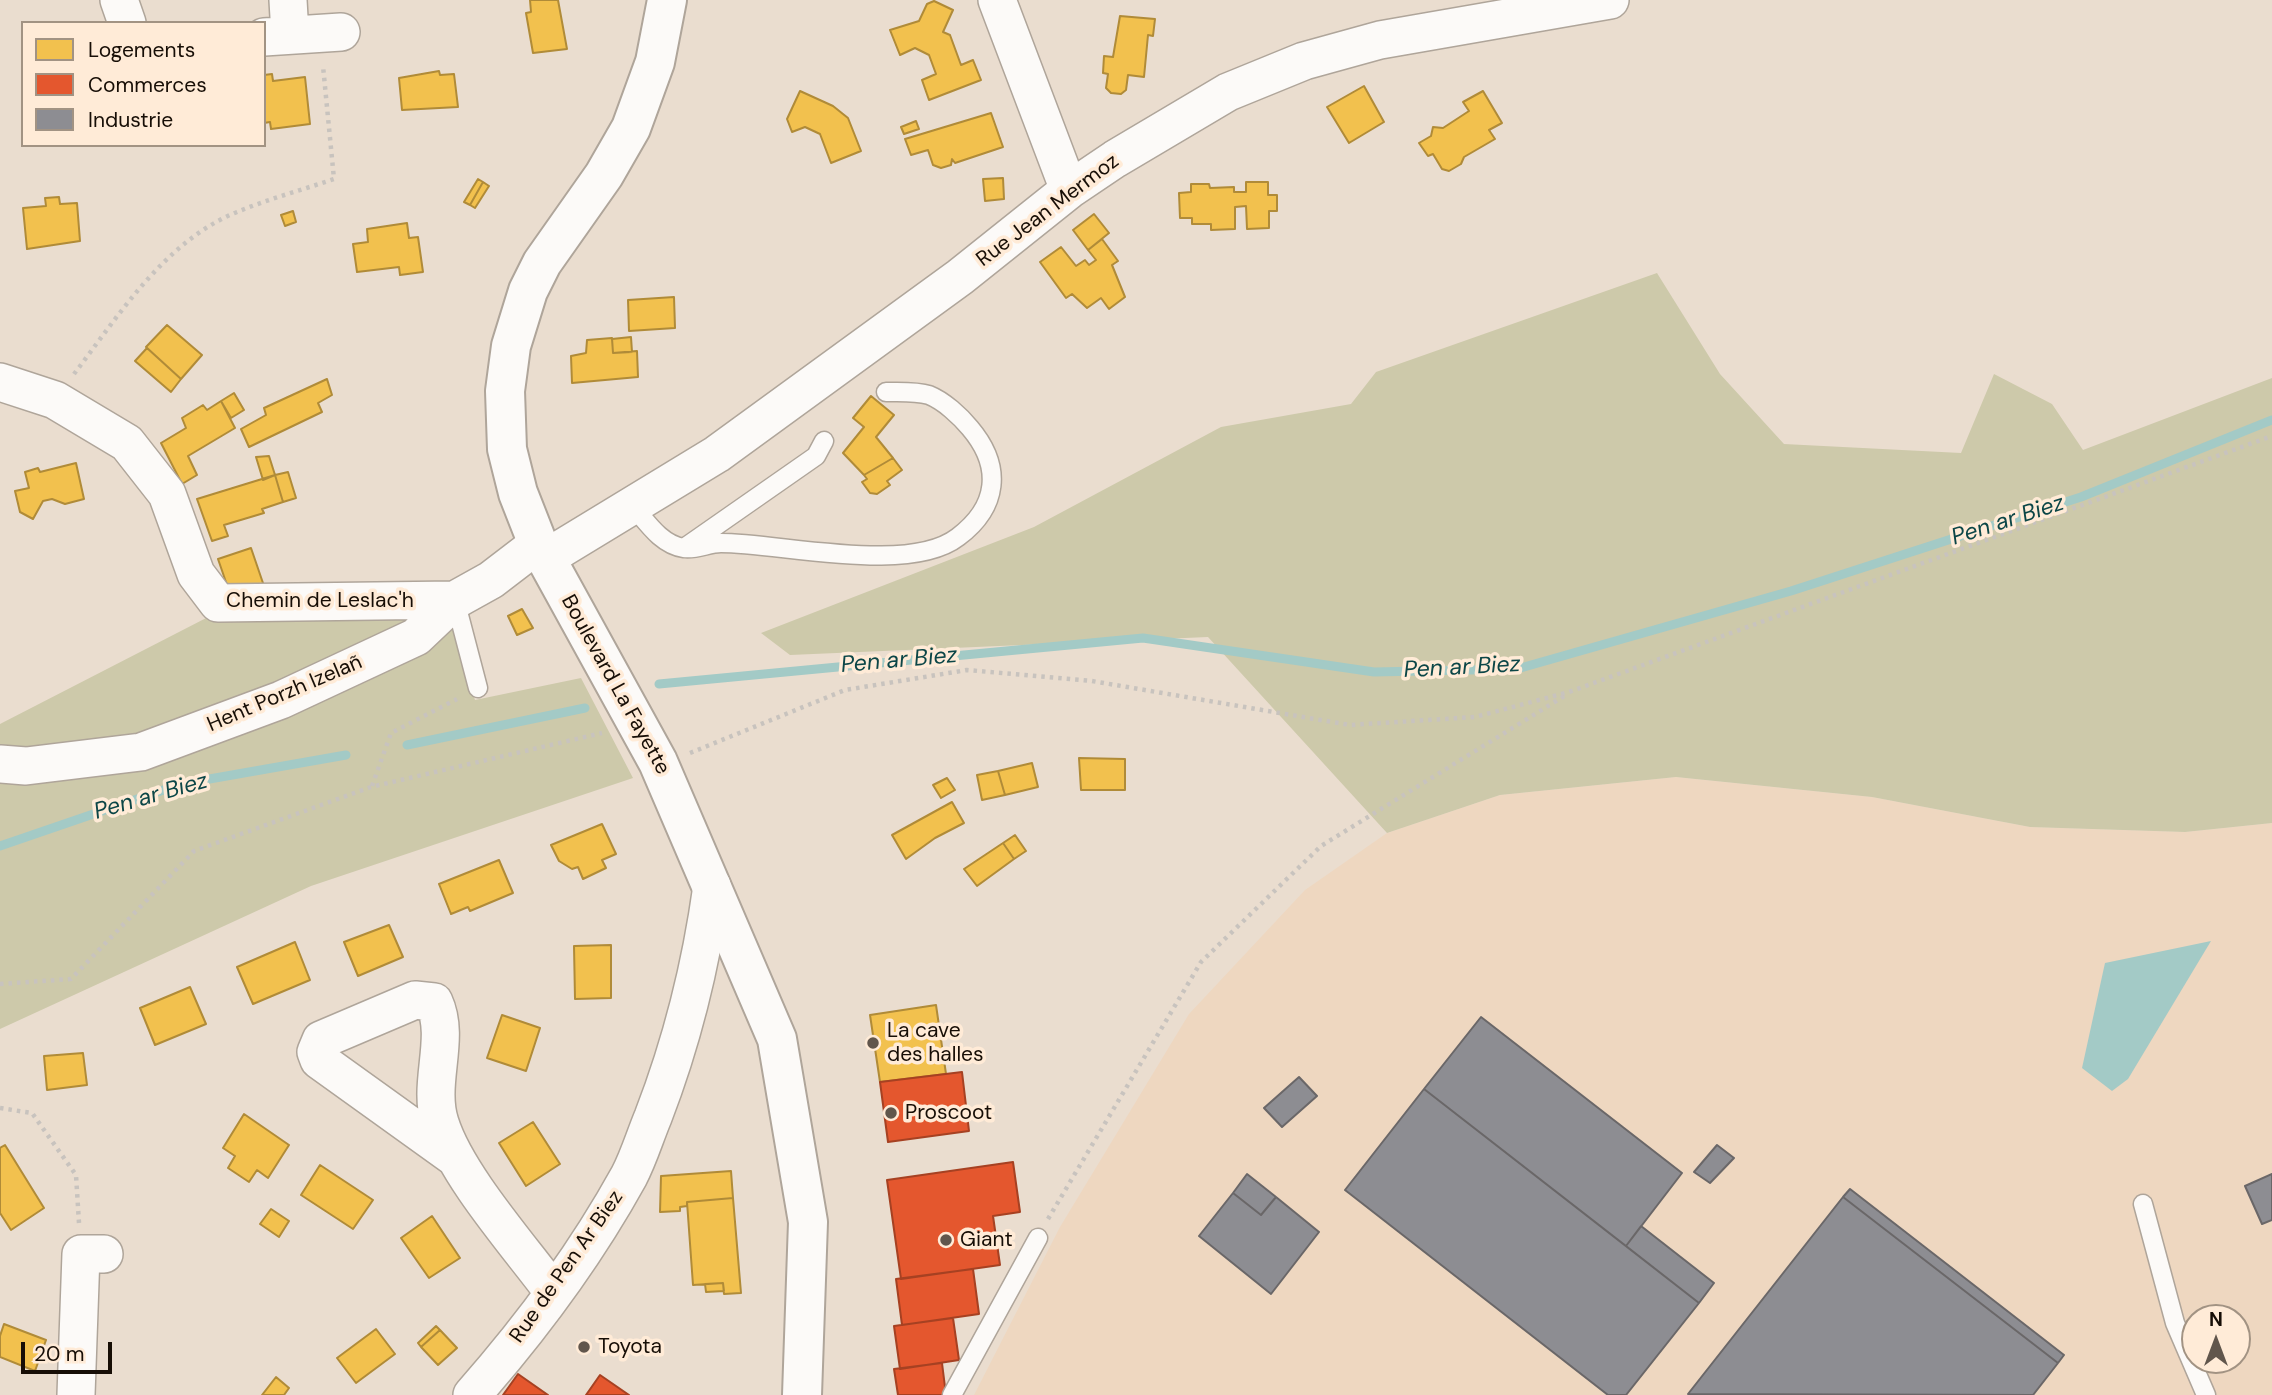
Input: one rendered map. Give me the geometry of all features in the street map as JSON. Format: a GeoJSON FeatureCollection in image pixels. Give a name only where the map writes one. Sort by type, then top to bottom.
{"type":"FeatureCollection","features":[{"type":"Feature","properties":{"kind":"main road","name":"Boulevard La Fayette"},"geometry":{"type":"LineString","coordinates":[[667,0],[655,62],[631,128],[604,174],[542,263],[528,291],[510,346],[505,391],[507,449],[518,493],[542,551],[658,762],[777,1039],[808,1222],[802,1395]]}},
{"type":"Feature","properties":{"kind":"street"},"geometry":{"type":"LineString","coordinates":[[119,0],[126,21]]}},
{"type":"Feature","properties":{"kind":"street"},"geometry":{"type":"LineString","coordinates":[[997,0],[1069,190]]}},
{"type":"Feature","properties":{"kind":"street","name":"Rue Jean Mermoz"},"geometry":{"type":"LineString","coordinates":[[542,551],[632,505],[717,454],[960,277],[1069,190],[1115,159],[1228,92],[1304,61],[1500,8],[1610,0]]}},
{"type":"Feature","properties":{"kind":"street","name":"Chemin de Leslac'h"},"geometry":{"type":"LineString","coordinates":[[0,383],[55,400],[127,443],[167,494],[196,574],[218,603],[455,600]]}},
{"type":"Feature","properties":{"kind":"street","name":"Hent Porzh Izelañ"},"geometry":{"type":"LineString","coordinates":[[0,764],[26,766],[141,752],[281,700],[416,637],[455,600],[542,551]]}},
{"type":"Feature","properties":{"kind":"street","name":"Rue de Pen Ar Biez"},"geometry":{"type":"LineString","coordinates":[[472,1395],[554,1293],[631,1173],[671,1070],[699,968],[712,887]]}},
{"type":"Feature","properties":{"kind":"street"},"geometry":{"type":"LineString","coordinates":[[454,1157],[400,1115],[319,1060],[316,1052],[321,1040],[415,1000],[434,1002],[442,1019],[435,1092],[439,1122],[454,1157],[554,1293]]}},
{"type":"Feature","properties":{"kind":"street"},"geometry":{"type":"LineString","coordinates":[[76,1395],[93,1254]]}},
{"type":"Feature","properties":{"kind":"lane"},"geometry":{"type":"LineString","coordinates":[[632,505],[664,541],[685,548],[721,543],[871,555],[922,551],[956,539],[982,514],[990,492],[993,470],[983,443],[960,416],[928,395],[886,392]]}},
{"type":"Feature","properties":{"kind":"lane"},"geometry":{"type":"LineString","coordinates":[[685,548],[816,456],[824,441]]}},
{"type":"Feature","properties":{"kind":"lane"},"geometry":{"type":"LineString","coordinates":[[455,600],[478,688]]}},
{"type":"Feature","properties":{"kind":"lane"},"geometry":{"type":"LineString","coordinates":[[2143,1204],[2175,1323],[2206,1395]]}},
{"type":"Feature","properties":{"kind":"lane"},"geometry":{"type":"LineString","coordinates":[[952,1395],[1038,1238]]}},
{"type":"Feature","properties":{"kind":"path"},"geometry":{"type":"LineString","coordinates":[[55,400],[140,288],[185,244],[234,212],[334,179],[301,28]]}},
{"type":"Feature","properties":{"kind":"path"},"geometry":{"type":"LineString","coordinates":[[690,753],[845,690],[967,670],[1092,681],[1350,725],[1475,717],[1569,692],[2272,436]]}},
{"type":"Feature","properties":{"kind":"path"},"geometry":{"type":"LineString","coordinates":[[372,787],[391,733],[478,688]]}},
{"type":"Feature","properties":{"kind":"path"},"geometry":{"type":"LineString","coordinates":[[1038,1238],[1200,962],[1321,846],[1569,692]]}},
{"type":"Feature","properties":{"kind":"path"},"geometry":{"type":"LineString","coordinates":[[0,984],[71,979],[194,851],[372,787],[603,732]]}},
{"type":"Feature","properties":{"kind":"path"},"geometry":{"type":"LineString","coordinates":[[0,1108],[32,1113],[76,1175],[93,1254]]}},
{"type":"Feature","properties":{"kind":"shaded area"},"geometry":{"type":"Polygon","coordinates":[[[1657,273],[1720,374],[1784,444],[1961,453],[1994,374],[2052,404],[2083,450],[2272,378],[2272,823],[2185,832],[2030,827],[1872,797],[1676,777],[1500,795],[1387,833],[1208,637],[790,655],[761,633],[1034,527],[1221,427],[1351,404],[1376,372],[1657,273]]]}},
{"type":"Feature","properties":{"kind":"shaded area"},"geometry":{"type":"Polygon","coordinates":[[[212,615],[408,616],[454,631],[475,700],[581,678],[633,778],[311,886],[0,1029],[0,724],[212,615]]]}},
{"type":"Feature","properties":{"kind":"shaded area"},"geometry":{"type":"Polygon","coordinates":[[[1676,777],[1872,797],[2030,827],[2185,832],[2272,823],[2272,1395],[974,1395],[1060,1227],[1189,1014],[1305,890],[1387,833],[1500,795],[1676,777]]]}},
{"type":"Feature","properties":{"kind":"water"},"geometry":{"type":"Polygon","coordinates":[[[2211,941],[2128,1079],[2112,1091],[2082,1068],[2105,963],[2211,941]]]}},
{"type":"Feature","properties":{"kind":"building: Logements"},"geometry":{"type":"Polygon","coordinates":[[[530,0],[558,0],[567,49],[533,53],[526,13],[531,12],[530,0]]]}},
{"type":"Feature","properties":{"kind":"building: Logements"},"geometry":{"type":"Polygon","coordinates":[[[934,1],[953,10],[943,32],[950,35],[961,65],[973,60],[981,80],[929,100],[922,80],[936,74],[929,55],[915,48],[900,55],[890,30],[919,21],[927,4],[934,1]]]}},
{"type":"Feature","properties":{"kind":"building: Logements"},"geometry":{"type":"Polygon","coordinates":[[[1120,16],[1155,19],[1153,36],[1148,35],[1144,77],[1128,75],[1126,90],[1121,94],[1111,93],[1106,88],[1108,74],[1103,73],[1104,56],[1113,57],[1120,16]]]}},
{"type":"Feature","properties":{"kind":"building: Logements"},"geometry":{"type":"Polygon","coordinates":[[[439,71],[440,75],[454,74],[458,107],[402,110],[399,78],[439,71]]]}},
{"type":"Feature","properties":{"kind":"building: Logements"},"geometry":{"type":"Polygon","coordinates":[[[272,74],[273,81],[305,77],[310,124],[271,129],[270,122],[266,123],[266,75],[272,74]]]}},
{"type":"Feature","properties":{"kind":"building: Logements"},"geometry":{"type":"Polygon","coordinates":[[[1364,86],[1384,122],[1349,143],[1327,107],[1364,86]]]}},
{"type":"Feature","properties":{"kind":"building: Logements"},"geometry":{"type":"Polygon","coordinates":[[[800,91],[833,106],[848,118],[861,151],[831,163],[820,134],[805,127],[792,132],[787,119],[800,91]]]}},
{"type":"Feature","properties":{"kind":"building: Logements"},"geometry":{"type":"Polygon","coordinates":[[[1483,91],[1502,123],[1489,130],[1495,139],[1464,157],[1461,164],[1449,171],[1442,169],[1433,154],[1428,156],[1419,143],[1431,136],[1433,127],[1443,128],[1469,111],[1463,102],[1483,91]]]}},
{"type":"Feature","properties":{"kind":"building: Logements"},"geometry":{"type":"Polygon","coordinates":[[[991,113],[1003,147],[955,163],[952,159],[951,165],[941,168],[933,165],[928,150],[911,155],[905,139],[991,113]]]}},
{"type":"Feature","properties":{"kind":"building: Logements"},"geometry":{"type":"Polygon","coordinates":[[[916,121],[919,129],[904,134],[901,127],[916,121]]]}},
{"type":"Feature","properties":{"kind":"building: Logements"},"geometry":{"type":"Polygon","coordinates":[[[1003,178],[1004,199],[985,201],[983,179],[1003,178]]]}},
{"type":"Feature","properties":{"kind":"building: Logements"},"geometry":{"type":"Polygon","coordinates":[[[478,179],[483,182],[470,205],[464,202],[478,179]]]}},
{"type":"Feature","properties":{"kind":"building: Logements"},"geometry":{"type":"Polygon","coordinates":[[[483,182],[489,186],[475,208],[470,205],[483,182]]]}},
{"type":"Feature","properties":{"kind":"building: Logements"},"geometry":{"type":"Polygon","coordinates":[[[1246,182],[1268,182],[1268,195],[1277,195],[1277,211],[1269,211],[1269,228],[1247,229],[1246,206],[1235,207],[1235,229],[1211,230],[1211,224],[1192,224],[1192,218],[1180,218],[1179,193],[1191,192],[1191,184],[1209,184],[1210,188],[1234,187],[1234,192],[1246,192],[1246,182]]]}},
{"type":"Feature","properties":{"kind":"building: Logements"},"geometry":{"type":"Polygon","coordinates":[[[59,197],[60,204],[77,203],[80,241],[27,249],[23,208],[46,206],[45,198],[59,197]]]}},
{"type":"Feature","properties":{"kind":"building: Logements"},"geometry":{"type":"Polygon","coordinates":[[[293,211],[296,222],[285,226],[281,215],[293,211]]]}},
{"type":"Feature","properties":{"kind":"building: Logements"},"geometry":{"type":"Polygon","coordinates":[[[1094,214],[1109,233],[1088,250],[1073,230],[1094,214]]]}},
{"type":"Feature","properties":{"kind":"building: Logements"},"geometry":{"type":"Polygon","coordinates":[[[407,223],[409,238],[418,237],[423,272],[400,275],[399,267],[357,272],[353,244],[368,242],[367,229],[407,223]]]}},
{"type":"Feature","properties":{"kind":"building: Logements"},"geometry":{"type":"Polygon","coordinates":[[[1102,239],[1118,261],[1112,265],[1125,297],[1109,309],[1101,298],[1087,308],[1072,294],[1066,298],[1040,262],[1061,247],[1076,266],[1085,260],[1089,265],[1096,260],[1088,250],[1102,239]]]}},
{"type":"Feature","properties":{"kind":"building: Logements"},"geometry":{"type":"Polygon","coordinates":[[[674,297],[675,328],[629,331],[628,300],[674,297]]]}},
{"type":"Feature","properties":{"kind":"building: Logements"},"geometry":{"type":"Polygon","coordinates":[[[167,325],[202,355],[181,379],[146,347],[167,325]]]}},
{"type":"Feature","properties":{"kind":"building: Logements"},"geometry":{"type":"Polygon","coordinates":[[[631,337],[632,352],[613,353],[612,339],[631,337]]]}},
{"type":"Feature","properties":{"kind":"building: Logements"},"geometry":{"type":"Polygon","coordinates":[[[612,338],[613,353],[637,351],[638,377],[572,383],[571,356],[586,353],[587,340],[612,338]]]}},
{"type":"Feature","properties":{"kind":"building: Logements"},"geometry":{"type":"Polygon","coordinates":[[[147,348],[181,379],[171,392],[135,361],[147,348]]]}},
{"type":"Feature","properties":{"kind":"building: Logements"},"geometry":{"type":"Polygon","coordinates":[[[327,379],[332,395],[318,403],[322,412],[249,447],[241,429],[266,415],[264,408],[327,379]]]}},
{"type":"Feature","properties":{"kind":"building: Logements"},"geometry":{"type":"Polygon","coordinates":[[[234,393],[244,410],[231,418],[221,401],[234,393]]]}},
{"type":"Feature","properties":{"kind":"building: Logements"},"geometry":{"type":"Polygon","coordinates":[[[871,396],[894,415],[876,437],[893,458],[864,475],[843,453],[864,427],[853,418],[871,396]]]}},
{"type":"Feature","properties":{"kind":"building: Logements"},"geometry":{"type":"Polygon","coordinates":[[[221,401],[235,428],[188,456],[197,475],[182,484],[161,443],[186,428],[182,418],[203,405],[207,410],[221,401]]]}},
{"type":"Feature","properties":{"kind":"building: Logements"},"geometry":{"type":"Polygon","coordinates":[[[269,456],[275,475],[263,480],[256,457],[269,456]]]}},
{"type":"Feature","properties":{"kind":"building: Logements"},"geometry":{"type":"Polygon","coordinates":[[[893,458],[902,470],[887,481],[890,485],[877,494],[870,493],[862,482],[867,479],[864,475],[893,458]]]}},
{"type":"Feature","properties":{"kind":"building: Logements"},"geometry":{"type":"Polygon","coordinates":[[[76,463],[84,499],[65,504],[52,499],[43,501],[33,519],[20,512],[15,491],[29,488],[25,472],[38,468],[40,472],[76,463]]]}},
{"type":"Feature","properties":{"kind":"building: Logements"},"geometry":{"type":"Polygon","coordinates":[[[288,472],[296,498],[283,502],[275,475],[288,472]]]}},
{"type":"Feature","properties":{"kind":"building: Logements"},"geometry":{"type":"Polygon","coordinates":[[[275,475],[283,502],[262,509],[264,513],[224,525],[228,536],[212,541],[197,499],[275,475]]]}},
{"type":"Feature","properties":{"kind":"building: Logements"},"geometry":{"type":"Polygon","coordinates":[[[251,548],[264,586],[228,588],[218,559],[251,548]]]}},
{"type":"Feature","properties":{"kind":"building: Logements"},"geometry":{"type":"Polygon","coordinates":[[[522,609],[533,628],[517,635],[508,616],[522,609]]]}},
{"type":"Feature","properties":{"kind":"building: Logements"},"geometry":{"type":"Polygon","coordinates":[[[1079,758],[1125,759],[1125,790],[1081,790],[1079,758]]]}},
{"type":"Feature","properties":{"kind":"building: Logements"},"geometry":{"type":"Polygon","coordinates":[[[1032,763],[1038,787],[1005,795],[998,771],[1032,763]]]}},
{"type":"Feature","properties":{"kind":"building: Logements"},"geometry":{"type":"Polygon","coordinates":[[[998,771],[1005,795],[982,800],[977,775],[998,771]]]}},
{"type":"Feature","properties":{"kind":"building: Logements"},"geometry":{"type":"Polygon","coordinates":[[[947,778],[955,790],[941,798],[933,785],[947,778]]]}},
{"type":"Feature","properties":{"kind":"building: Logements"},"geometry":{"type":"Polygon","coordinates":[[[952,802],[964,823],[935,838],[906,859],[892,835],[952,802]]]}},
{"type":"Feature","properties":{"kind":"building: Logements"},"geometry":{"type":"Polygon","coordinates":[[[602,824],[616,854],[602,860],[606,868],[583,879],[578,867],[572,869],[559,861],[551,845],[602,824]]]}},
{"type":"Feature","properties":{"kind":"building: Logements"},"geometry":{"type":"Polygon","coordinates":[[[1015,835],[1026,851],[1014,859],[1003,843],[1015,835]]]}},
{"type":"Feature","properties":{"kind":"building: Logements"},"geometry":{"type":"Polygon","coordinates":[[[1003,843],[1014,859],[977,886],[964,869],[1003,843]]]}},
{"type":"Feature","properties":{"kind":"building: Logements"},"geometry":{"type":"Polygon","coordinates":[[[499,860],[513,893],[470,911],[468,907],[451,914],[439,884],[499,860]]]}},
{"type":"Feature","properties":{"kind":"building: Logements"},"geometry":{"type":"Polygon","coordinates":[[[389,925],[403,957],[358,976],[344,942],[389,925]]]}},
{"type":"Feature","properties":{"kind":"building: Logements"},"geometry":{"type":"Polygon","coordinates":[[[295,942],[310,980],[253,1004],[237,967],[295,942]]]}},
{"type":"Feature","properties":{"kind":"building: Logements"},"geometry":{"type":"Polygon","coordinates":[[[611,945],[611,998],[575,999],[574,946],[611,945]]]}},
{"type":"Feature","properties":{"kind":"building: Logements"},"geometry":{"type":"Polygon","coordinates":[[[190,987],[206,1024],[155,1045],[140,1008],[190,987]]]}},
{"type":"Feature","properties":{"kind":"building: Logements"},"geometry":{"type":"Polygon","coordinates":[[[936,1005],[946,1074],[880,1082],[870,1015],[936,1005]]]}},
{"type":"Feature","properties":{"kind":"building: Logements"},"geometry":{"type":"Polygon","coordinates":[[[502,1015],[540,1028],[526,1071],[487,1058],[502,1015]]]}},
{"type":"Feature","properties":{"kind":"building: Logements"},"geometry":{"type":"Polygon","coordinates":[[[83,1053],[87,1085],[47,1090],[44,1056],[83,1053]]]}},
{"type":"Feature","properties":{"kind":"building: Logements"},"geometry":{"type":"Polygon","coordinates":[[[244,1114],[289,1145],[268,1178],[257,1170],[249,1182],[228,1168],[235,1156],[223,1148],[244,1114]]]}},
{"type":"Feature","properties":{"kind":"building: Logements"},"geometry":{"type":"Polygon","coordinates":[[[533,1122],[560,1164],[526,1186],[499,1143],[533,1122]]]}},
{"type":"Feature","properties":{"kind":"building: Logements"},"geometry":{"type":"Polygon","coordinates":[[[5,1145],[44,1208],[11,1230],[0,1213],[0,1148],[5,1145]]]}},
{"type":"Feature","properties":{"kind":"building: Logements"},"geometry":{"type":"Polygon","coordinates":[[[320,1165],[373,1200],[353,1229],[301,1195],[320,1165]]]}},
{"type":"Feature","properties":{"kind":"building: Logements"},"geometry":{"type":"Polygon","coordinates":[[[731,1171],[733,1198],[687,1202],[687,1206],[680,1207],[680,1211],[660,1212],[661,1176],[731,1171]]]}},
{"type":"Feature","properties":{"kind":"building: Logements"},"geometry":{"type":"Polygon","coordinates":[[[733,1198],[741,1293],[724,1294],[723,1283],[693,1285],[687,1202],[733,1198]]]}},
{"type":"Feature","properties":{"kind":"building: Logements"},"geometry":{"type":"Polygon","coordinates":[[[271,1209],[289,1221],[279,1237],[260,1224],[271,1209]]]}},
{"type":"Feature","properties":{"kind":"building: Logements"},"geometry":{"type":"Polygon","coordinates":[[[432,1216],[460,1258],[429,1278],[401,1238],[432,1216]]]}},
{"type":"Feature","properties":{"kind":"building: Logements"},"geometry":{"type":"Polygon","coordinates":[[[723,1283],[724,1291],[706,1292],[705,1284],[723,1283]]]}},
{"type":"Feature","properties":{"kind":"building: Logements"},"geometry":{"type":"Polygon","coordinates":[[[4,1324],[46,1340],[35,1371],[0,1357],[0,1336],[4,1324]]]}},
{"type":"Feature","properties":{"kind":"building: Logements"},"geometry":{"type":"Polygon","coordinates":[[[436,1326],[440,1330],[421,1347],[418,1343],[436,1326]]]}},
{"type":"Feature","properties":{"kind":"building: Logements"},"geometry":{"type":"Polygon","coordinates":[[[376,1329],[395,1354],[356,1383],[337,1358],[376,1329]]]}},
{"type":"Feature","properties":{"kind":"building: Logements"},"geometry":{"type":"Polygon","coordinates":[[[440,1330],[457,1348],[438,1365],[421,1347],[440,1330]]]}},
{"type":"Feature","properties":{"kind":"building: Logements"},"geometry":{"type":"Polygon","coordinates":[[[276,1377],[289,1388],[284,1395],[262,1395],[276,1377]]]}},
{"type":"Feature","properties":{"kind":"building: Commerces"},"geometry":{"type":"Polygon","coordinates":[[[962,1072],[969,1131],[888,1142],[880,1082],[962,1072]]]}},
{"type":"Feature","properties":{"kind":"building: Commerces","name":"Giant"},"geometry":{"type":"Polygon","coordinates":[[[1013,1162],[1020,1212],[993,1216],[1000,1265],[901,1279],[887,1180],[1013,1162]]]}},
{"type":"Feature","properties":{"kind":"building: Commerces"},"geometry":{"type":"Polygon","coordinates":[[[973,1269],[979,1314],[902,1325],[896,1279],[973,1269]]]}},
{"type":"Feature","properties":{"kind":"building: Commerces"},"geometry":{"type":"Polygon","coordinates":[[[953,1318],[959,1360],[900,1369],[894,1326],[953,1318]]]}},
{"type":"Feature","properties":{"kind":"building: Commerces"},"geometry":{"type":"Polygon","coordinates":[[[942,1363],[946,1395],[898,1395],[894,1369],[942,1363]]]}},
{"type":"Feature","properties":{"kind":"building: Commerces"},"geometry":{"type":"Polygon","coordinates":[[[518,1374],[548,1395],[503,1395],[518,1374]]]}},
{"type":"Feature","properties":{"kind":"building: Commerces"},"geometry":{"type":"Polygon","coordinates":[[[600,1375],[629,1395],[586,1395],[600,1375]]]}},
{"type":"Feature","properties":{"kind":"building: Industrie"},"geometry":{"type":"Polygon","coordinates":[[[1481,1017],[1682,1173],[1626,1246],[1424,1089],[1481,1017]]]}},
{"type":"Feature","properties":{"kind":"building: Industrie"},"geometry":{"type":"Polygon","coordinates":[[[1299,1077],[1317,1096],[1282,1127],[1264,1108],[1299,1077]]]}},
{"type":"Feature","properties":{"kind":"building: Industrie"},"geometry":{"type":"Polygon","coordinates":[[[1424,1089],[1699,1303],[1626,1395],[1608,1395],[1345,1190],[1424,1089]]]}},
{"type":"Feature","properties":{"kind":"building: Industrie"},"geometry":{"type":"Polygon","coordinates":[[[1717,1145],[1734,1158],[1710,1183],[1694,1172],[1717,1145]]]}},
{"type":"Feature","properties":{"kind":"building: Industrie"},"geometry":{"type":"Polygon","coordinates":[[[1247,1174],[1276,1197],[1261,1215],[1233,1193],[1247,1174]]]}},
{"type":"Feature","properties":{"kind":"building: Industrie"},"geometry":{"type":"Polygon","coordinates":[[[2272,1174],[2272,1220],[2262,1224],[2245,1186],[2272,1174]]]}},
{"type":"Feature","properties":{"kind":"building: Industrie"},"geometry":{"type":"Polygon","coordinates":[[[1850,1189],[2064,1355],[2058,1363],[1843,1197],[1850,1189]]]}},
{"type":"Feature","properties":{"kind":"building: Industrie"},"geometry":{"type":"Polygon","coordinates":[[[1233,1193],[1261,1215],[1276,1197],[1319,1232],[1271,1294],[1199,1236],[1233,1193]]]}},
{"type":"Feature","properties":{"kind":"building: Industrie"},"geometry":{"type":"Polygon","coordinates":[[[1843,1197],[2058,1363],[2033,1395],[1688,1394],[1843,1197]]]}},
{"type":"Feature","properties":{"kind":"building: Industrie"},"geometry":{"type":"Polygon","coordinates":[[[1641,1226],[1714,1283],[1699,1303],[1626,1246],[1641,1226]]]}},
{"type":"Feature","properties":{"kind":"waterway","name":"Pen ar Biez"},"geometry":{"type":"LineString","coordinates":[[659,684],[1143,638],[1374,672],[1517,669],[1791,591],[2081,497],[2272,420]]}},
{"type":"Feature","properties":{"kind":"waterway","name":"Pen ar Biez"},"geometry":{"type":"LineString","coordinates":[[407,745],[585,708]]}},
{"type":"Feature","properties":{"kind":"waterway","name":"Pen ar Biez"},"geometry":{"type":"LineString","coordinates":[[0,846],[181,784],[346,755]]}},
{"type":"Feature","properties":{"kind":"place","name":"La cave des halles"},"geometry":{"type":"Point","coordinates":[873,1043]}},
{"type":"Feature","properties":{"kind":"place","name":"Proscoot"},"geometry":{"type":"Point","coordinates":[891,1113]}},
{"type":"Feature","properties":{"kind":"place","name":"Giant"},"geometry":{"type":"Point","coordinates":[946,1240]}},
{"type":"Feature","properties":{"kind":"place","name":"Toyota"},"geometry":{"type":"Point","coordinates":[584,1347]}}]}
